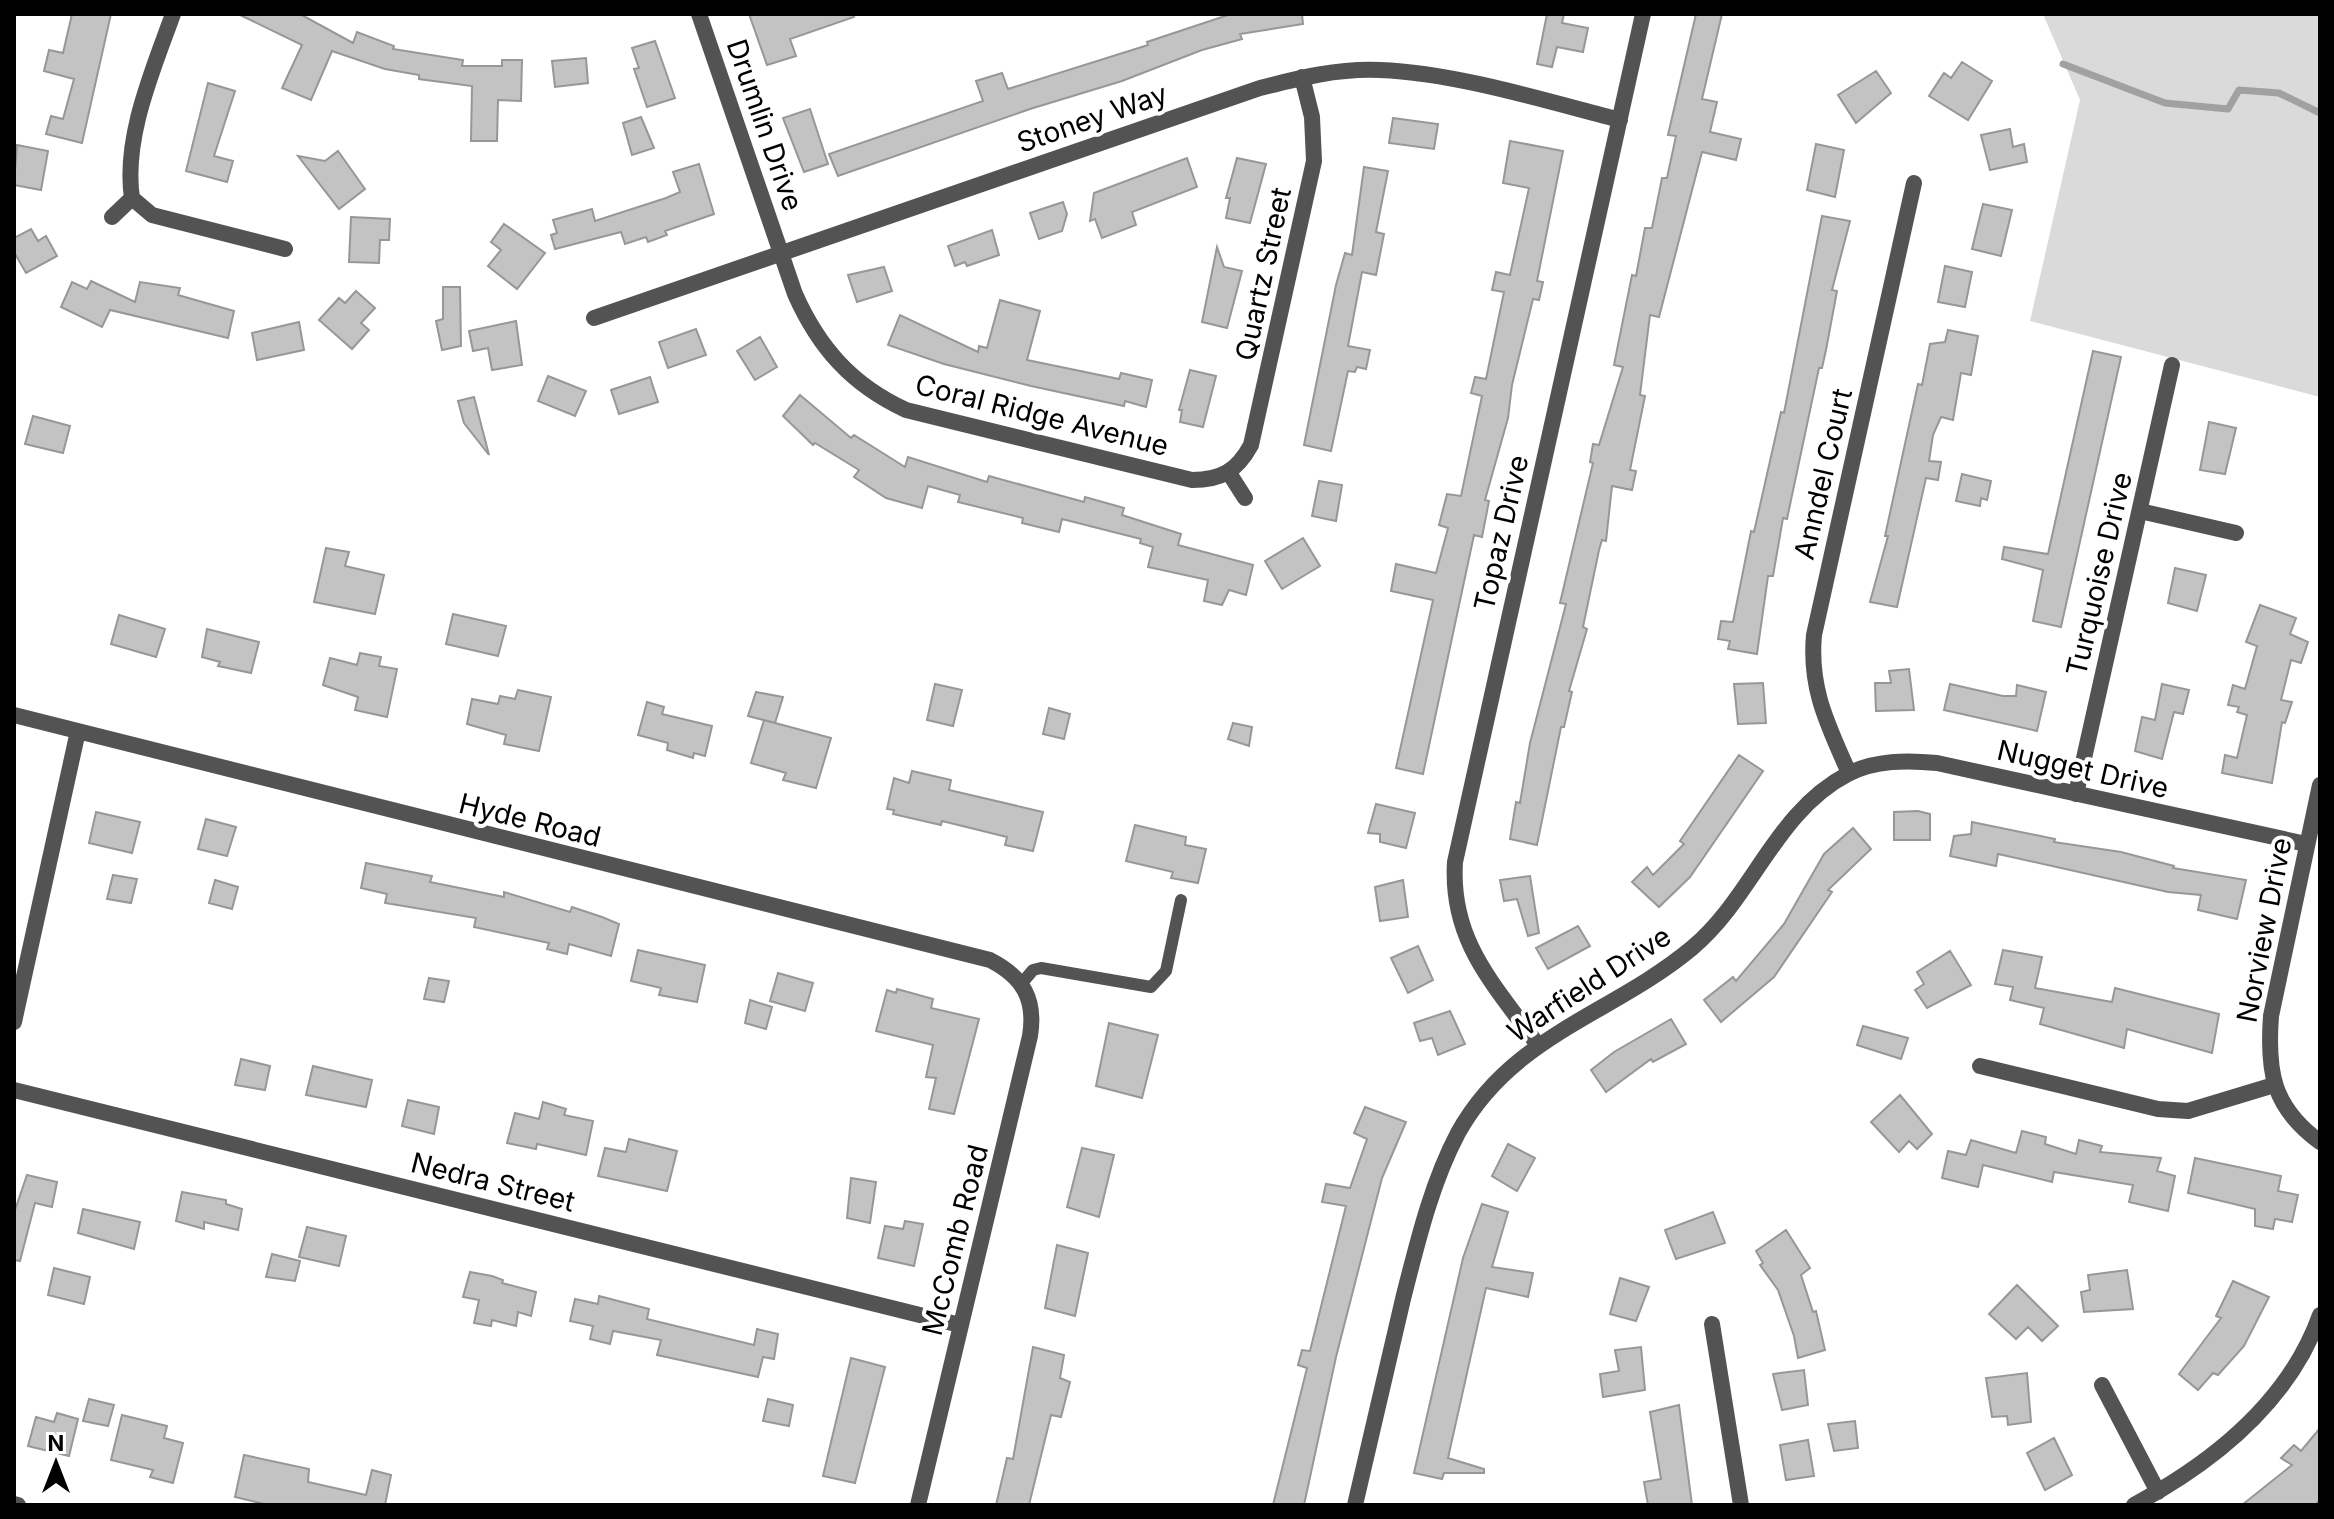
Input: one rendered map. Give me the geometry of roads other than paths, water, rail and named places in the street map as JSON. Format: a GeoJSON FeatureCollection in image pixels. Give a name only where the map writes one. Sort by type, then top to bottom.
{"type":"FeatureCollection","features":[{"type":"Feature","properties":{"kind":"street"},"geometry":{"type":"LineString","coordinates":[[173,14],[136,135],[128,174],[132,198],[152,215],[285,249]]}},
{"type":"Feature","properties":{"kind":"street","name":"Drumlin Drive"},"geometry":{"type":"LineString","coordinates":[[699,14],[781,252]]}},
{"type":"Feature","properties":{"kind":"street","name":"Topaz Drive"},"geometry":{"type":"LineString","coordinates":[[1537,1044],[1469,949],[1453,892],[1455,862],[1643,14]]}},
{"type":"Feature","properties":{"kind":"street","name":"Stoney Way"},"geometry":{"type":"LineString","coordinates":[[594,318],[1260,88],[1302,77],[1344,71],[1413,73],[1620,120]]}},
{"type":"Feature","properties":{"kind":"street","name":"Quartz Street"},"geometry":{"type":"LineString","coordinates":[[1229,473],[1243,461],[1251,445],[1314,161],[1312,117],[1302,77]]}},
{"type":"Feature","properties":{"kind":"street","name":"Anndel Court"},"geometry":{"type":"LineString","coordinates":[[1849,773],[1816,695],[1811,665],[1814,635],[1914,183]]}},
{"type":"Feature","properties":{"kind":"street"},"geometry":{"type":"LineString","coordinates":[[112,217],[132,198]]}},
{"type":"Feature","properties":{"kind":"street","name":"Coral Ridge Avenue"},"geometry":{"type":"LineString","coordinates":[[781,252],[809,325],[828,355],[882,399],[932,418],[1192,480],[1211,480],[1229,473]]}},
{"type":"Feature","properties":{"kind":"street","name":"Turquoise Drive"},"geometry":{"type":"LineString","coordinates":[[2076,794],[2172,365]]}},
{"type":"Feature","properties":{"kind":"street"},"geometry":{"type":"LineString","coordinates":[[1229,473],[1245,498]]}},
{"type":"Feature","properties":{"kind":"street"},"geometry":{"type":"LineString","coordinates":[[2140,511],[2236,533]]}},
{"type":"Feature","properties":{"kind":"street","name":"Hyde Road"},"geometry":{"type":"LineString","coordinates":[[14,715],[990,960],[1024,985]]}},
{"type":"Feature","properties":{"kind":"street"},"geometry":{"type":"LineString","coordinates":[[14,1022],[78,731]]}},
{"type":"Feature","properties":{"kind":"street","name":"Nugget Drive"},"geometry":{"type":"LineString","coordinates":[[1849,773],[1878,763],[1908,760],[1937,763],[2306,844]]}},
{"type":"Feature","properties":{"kind":"street","name":"Warfield Drive"},"geometry":{"type":"LineString","coordinates":[[1355,1505],[1427,1212],[1459,1133],[1495,1082],[1537,1044],[1692,948],[1733,904],[1789,823],[1818,794],[1849,773]]}},
{"type":"Feature","properties":{"kind":"street","name":"Norview Drive"},"geometry":{"type":"LineString","coordinates":[[2274,1085],[2269,1046],[2271,1016],[2320,785]]}},
{"type":"Feature","properties":{"kind":"street","name":"McComb Road"},"geometry":{"type":"LineString","coordinates":[[918,1505],[1030,1036],[1032,1010],[1024,985]]}},
{"type":"Feature","properties":{"kind":"street"},"geometry":{"type":"LineString","coordinates":[[1980,1066],[2158,1109],[2188,1111],[2274,1085],[2282,1105],[2320,1142]]}},
{"type":"Feature","properties":{"kind":"street","name":"Nedra Street"},"geometry":{"type":"LineString","coordinates":[[14,1090],[960,1325]]}},
{"type":"Feature","properties":{"kind":"street"},"geometry":{"type":"LineString","coordinates":[[2134,1505],[2221,1448],[2278,1395],[2320,1315]]}},
{"type":"Feature","properties":{"kind":"street"},"geometry":{"type":"LineString","coordinates":[[1712,1324],[1741,1505]]}},
{"type":"Feature","properties":{"kind":"street"},"geometry":{"type":"LineString","coordinates":[[2102,1385],[2158,1492]]}},
{"type":"Feature","properties":{"kind":"lane"},"geometry":{"type":"LineString","coordinates":[[1024,985],[1033,970],[1041,968],[1151,987],[1166,971],[1181,900]]}},
{"type":"Feature","properties":{"kind":"waterway"},"geometry":{"type":"LineString","coordinates":[[2063,64],[2165,103],[2228,109],[2239,90],[2279,93],[2320,113]]}}]}
